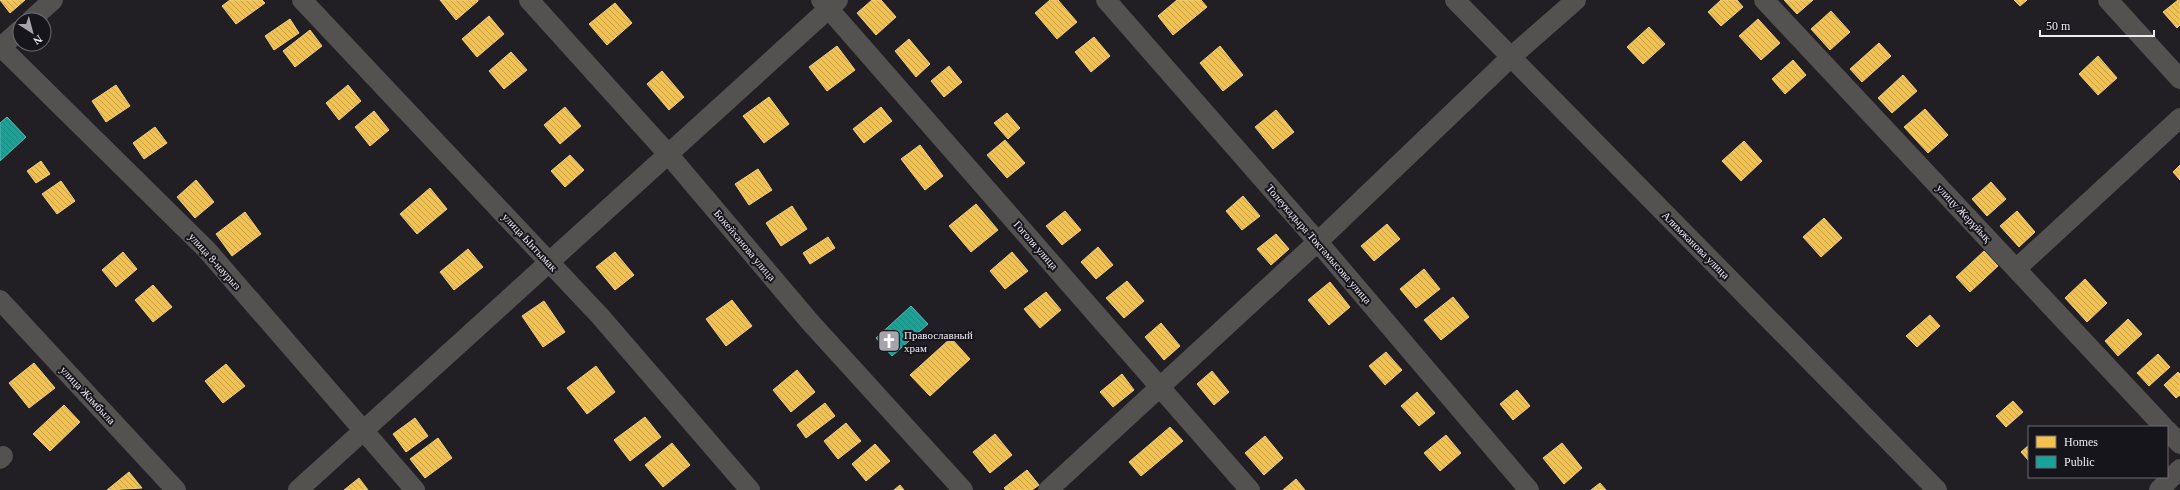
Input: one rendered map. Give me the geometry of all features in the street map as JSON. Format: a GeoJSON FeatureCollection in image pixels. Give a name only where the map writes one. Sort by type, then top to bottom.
{"type":"FeatureCollection","features":[{"type":"Feature","properties":{"kind":"street"},"geometry":{"type":"LineString","coordinates":[[40,12],[53,0]]}},
{"type":"Feature","properties":{"kind":"street","name":"улица Ынтымак"},"geometry":{"type":"LineString","coordinates":[[302,0],[600,316],[750,490]]}},
{"type":"Feature","properties":{"kind":"street","name":"Бокейханова улица"},"geometry":{"type":"LineString","coordinates":[[529,0],[668,154],[810,322],[963,490]]}},
{"type":"Feature","properties":{"kind":"street","name":"Толеукадыра Токтамысова улица"},"geometry":{"type":"LineString","coordinates":[[1106,0],[1318,242],[1529,490]]}},
{"type":"Feature","properties":{"kind":"street","name":"Алимжанова улица"},"geometry":{"type":"LineString","coordinates":[[1455,0],[1938,490]]}},
{"type":"Feature","properties":{"kind":"street"},"geometry":{"type":"LineString","coordinates":[[1048,490],[1161,388],[1318,242],[1511,57],[1576,0]]}},
{"type":"Feature","properties":{"kind":"street","name":"улицу Жерұйық"},"geometry":{"type":"LineString","coordinates":[[1764,0],[2163,426]]}},
{"type":"Feature","properties":{"kind":"street"},"geometry":{"type":"LineString","coordinates":[[2108,0],[2179,75]]}},
{"type":"Feature","properties":{"kind":"street"},"geometry":{"type":"LineString","coordinates":[[298,490],[668,154],[829,3]]}},
{"type":"Feature","properties":{"kind":"street","name":"Гоголя улица"},"geometry":{"type":"LineString","coordinates":[[829,3],[1250,490]]}},
{"type":"Feature","properties":{"kind":"street"},"geometry":{"type":"LineString","coordinates":[[0,47],[12,37]]}},
{"type":"Feature","properties":{"kind":"street","name":"улица 8-наурыз"},"geometry":{"type":"LineString","coordinates":[[0,47],[206,249],[415,490]]}},
{"type":"Feature","properties":{"kind":"street"},"geometry":{"type":"LineString","coordinates":[[2016,268],[2180,118]]}},
{"type":"Feature","properties":{"kind":"street","name":"улица Жамбыла"},"geometry":{"type":"LineString","coordinates":[[0,300],[176,490]]}},
{"type":"Feature","properties":{"kind":"street"},"geometry":{"type":"LineString","coordinates":[[2168,431],[2180,444]]}},
{"type":"Feature","properties":{"kind":"street"},"geometry":{"type":"LineString","coordinates":[[2159,490],[2180,469]]}},
{"type":"Feature","properties":{"kind":"building: Homes"},"geometry":{"type":"Polygon","coordinates":[[[0,0],[25,0],[10,13],[0,0]]]}},
{"type":"Feature","properties":{"kind":"building: Homes"},"geometry":{"type":"Polygon","coordinates":[[[230,0],[262,0],[265,3],[236,24],[222,6],[230,0]]]}},
{"type":"Feature","properties":{"kind":"building: Homes"},"geometry":{"type":"Polygon","coordinates":[[[440,0],[478,0],[478,1],[456,20],[440,0]]]}},
{"type":"Feature","properties":{"kind":"building: Homes"},"geometry":{"type":"Polygon","coordinates":[[[872,0],[881,0],[896,17],[876,35],[857,13],[872,0]]]}},
{"type":"Feature","properties":{"kind":"building: Homes"},"geometry":{"type":"Polygon","coordinates":[[[1050,0],[1058,0],[1077,22],[1057,39],[1035,13],[1050,0]]]}},
{"type":"Feature","properties":{"kind":"building: Homes"},"geometry":{"type":"Polygon","coordinates":[[[1177,0],[1201,0],[1207,7],[1173,35],[1158,16],[1177,0]]]}},
{"type":"Feature","properties":{"kind":"building: Homes"},"geometry":{"type":"Polygon","coordinates":[[[1721,0],[1737,0],[1743,7],[1721,26],[1708,12],[1721,0]]]}},
{"type":"Feature","properties":{"kind":"building: Homes"},"geometry":{"type":"Polygon","coordinates":[[[1784,0],[1813,0],[1797,14],[1784,0]]]}},
{"type":"Feature","properties":{"kind":"building: Homes"},"geometry":{"type":"Polygon","coordinates":[[[2014,0],[2027,0],[2020,6],[2014,0]]]}},
{"type":"Feature","properties":{"kind":"building: Homes"},"geometry":{"type":"Polygon","coordinates":[[[2180,0],[2180,25],[2177,28],[2163,12],[2180,0]]]}},
{"type":"Feature","properties":{"kind":"building: Homes"},"geometry":{"type":"Polygon","coordinates":[[[615,3],[632,23],[607,45],[589,24],[615,3]]]}},
{"type":"Feature","properties":{"kind":"building: Homes"},"geometry":{"type":"Polygon","coordinates":[[[1831,11],[1850,32],[1830,50],[1811,29],[1831,11]]]}},
{"type":"Feature","properties":{"kind":"building: Homes"},"geometry":{"type":"Polygon","coordinates":[[[489,16],[504,34],[477,57],[462,39],[489,16]]]}},
{"type":"Feature","properties":{"kind":"building: Homes"},"geometry":{"type":"Polygon","coordinates":[[[290,19],[299,33],[274,50],[265,36],[290,19]]]}},
{"type":"Feature","properties":{"kind":"building: Homes"},"geometry":{"type":"Polygon","coordinates":[[[1758,19],[1780,43],[1761,60],[1739,36],[1758,19]]]}},
{"type":"Feature","properties":{"kind":"building: Homes"},"geometry":{"type":"Polygon","coordinates":[[[1649,27],[1665,44],[1643,64],[1627,47],[1649,27]]]}},
{"type":"Feature","properties":{"kind":"building: Homes"},"geometry":{"type":"Polygon","coordinates":[[[310,30],[322,46],[295,67],[283,51],[310,30]]]}},
{"type":"Feature","properties":{"kind":"building: Homes"},"geometry":{"type":"Polygon","coordinates":[[[1094,37],[1110,56],[1091,72],[1075,52],[1094,37]]]}},
{"type":"Feature","properties":{"kind":"building: Homes"},"geometry":{"type":"Polygon","coordinates":[[[909,39],[930,64],[916,77],[895,51],[909,39]]]}},
{"type":"Feature","properties":{"kind":"building: Homes"},"geometry":{"type":"Polygon","coordinates":[[[1879,43],[1891,56],[1862,82],[1850,69],[1879,43]]]}},
{"type":"Feature","properties":{"kind":"building: Homes"},"geometry":{"type":"Polygon","coordinates":[[[837,46],[855,70],[827,91],[809,67],[837,46]]]}},
{"type":"Feature","properties":{"kind":"building: Homes"},"geometry":{"type":"Polygon","coordinates":[[[1220,46],[1243,75],[1223,91],[1200,63],[1220,46]]]}},
{"type":"Feature","properties":{"kind":"building: Homes"},"geometry":{"type":"Polygon","coordinates":[[[511,52],[527,70],[504,89],[489,71],[511,52]]]}},
{"type":"Feature","properties":{"kind":"building: Homes"},"geometry":{"type":"Polygon","coordinates":[[[2098,56],[2117,78],[2098,95],[2079,74],[2098,56]]]}},
{"type":"Feature","properties":{"kind":"building: Homes"},"geometry":{"type":"Polygon","coordinates":[[[1793,60],[1806,75],[1785,94],[1772,79],[1793,60]]]}},
{"type":"Feature","properties":{"kind":"building: Homes"},"geometry":{"type":"Polygon","coordinates":[[[949,66],[962,82],[944,97],[931,81],[949,66]]]}},
{"type":"Feature","properties":{"kind":"building: Homes"},"geometry":{"type":"Polygon","coordinates":[[[662,71],[684,97],[669,110],[647,84],[662,71]]]}},
{"type":"Feature","properties":{"kind":"building: Homes"},"geometry":{"type":"Polygon","coordinates":[[[1903,75],[1917,91],[1892,113],[1878,98],[1903,75]]]}},
{"type":"Feature","properties":{"kind":"building: Homes"},"geometry":{"type":"Polygon","coordinates":[[[116,85],[130,106],[106,122],[92,101],[116,85]]]}},
{"type":"Feature","properties":{"kind":"building: Homes"},"geometry":{"type":"Polygon","coordinates":[[[348,85],[361,101],[339,120],[326,103],[348,85]]]}},
{"type":"Feature","properties":{"kind":"building: Homes"},"geometry":{"type":"Polygon","coordinates":[[[769,97],[789,124],[764,143],[743,116],[769,97]]]}},
{"type":"Feature","properties":{"kind":"building: Homes"},"geometry":{"type":"Polygon","coordinates":[[[565,107],[581,126],[560,144],[544,125],[565,107]]]}},
{"type":"Feature","properties":{"kind":"building: Homes"},"geometry":{"type":"Polygon","coordinates":[[[881,107],[892,121],[864,143],[853,129],[881,107]]]}},
{"type":"Feature","properties":{"kind":"building: Homes"},"geometry":{"type":"Polygon","coordinates":[[[1925,109],[1948,135],[1928,153],[1904,127],[1925,109]]]}},
{"type":"Feature","properties":{"kind":"building: Homes"},"geometry":{"type":"Polygon","coordinates":[[[1276,110],[1294,132],[1273,149],[1255,127],[1276,110]]]}},
{"type":"Feature","properties":{"kind":"building: Homes"},"geometry":{"type":"Polygon","coordinates":[[[374,111],[389,130],[370,146],[355,127],[374,111]]]}},
{"type":"Feature","properties":{"kind":"building: Homes"},"geometry":{"type":"Polygon","coordinates":[[[1007,113],[1020,128],[1008,139],[994,123],[1007,113]]]}},
{"type":"Feature","properties":{"kind":"building: Homes"},"geometry":{"type":"Polygon","coordinates":[[[155,127],[167,143],[144,159],[133,143],[155,127]]]}},
{"type":"Feature","properties":{"kind":"building: Homes"},"geometry":{"type":"Polygon","coordinates":[[[1005,140],[1025,163],[1007,178],[987,155],[1005,140]]]}},
{"type":"Feature","properties":{"kind":"building: Homes"},"geometry":{"type":"Polygon","coordinates":[[[1744,141],[1762,161],[1741,181],[1722,161],[1744,141]]]}},
{"type":"Feature","properties":{"kind":"building: Homes"},"geometry":{"type":"Polygon","coordinates":[[[920,145],[943,176],[925,190],[901,159],[920,145]]]}},
{"type":"Feature","properties":{"kind":"building: Homes"},"geometry":{"type":"Polygon","coordinates":[[[570,155],[584,170],[565,187],[551,171],[570,155]]]}},
{"type":"Feature","properties":{"kind":"building: Homes"},"geometry":{"type":"Polygon","coordinates":[[[41,161],[50,174],[36,183],[27,171],[41,161]]]}},
{"type":"Feature","properties":{"kind":"building: Homes"},"geometry":{"type":"Polygon","coordinates":[[[2180,165],[2180,180],[2173,172],[2180,165]]]}},
{"type":"Feature","properties":{"kind":"building: Homes"},"geometry":{"type":"Polygon","coordinates":[[[758,169],[772,190],[749,205],[735,184],[758,169]]]}},
{"type":"Feature","properties":{"kind":"building: Homes"},"geometry":{"type":"Polygon","coordinates":[[[196,180],[214,202],[195,218],[177,197],[196,180]]]}},
{"type":"Feature","properties":{"kind":"building: Homes"},"geometry":{"type":"Polygon","coordinates":[[[61,181],[75,201],[57,214],[42,194],[61,181]]]}},
{"type":"Feature","properties":{"kind":"building: Homes"},"geometry":{"type":"Polygon","coordinates":[[[1991,182],[2006,199],[1987,216],[1972,199],[1991,182]]]}},
{"type":"Feature","properties":{"kind":"building: Homes"},"geometry":{"type":"Polygon","coordinates":[[[430,188],[447,209],[417,234],[400,214],[430,188]]]}},
{"type":"Feature","properties":{"kind":"building: Homes"},"geometry":{"type":"Polygon","coordinates":[[[1243,196],[1260,216],[1242,230],[1226,211],[1243,196]]]}},
{"type":"Feature","properties":{"kind":"building: Homes"},"geometry":{"type":"Polygon","coordinates":[[[976,204],[998,230],[971,252],[949,226],[976,204]]]}},
{"type":"Feature","properties":{"kind":"building: Homes"},"geometry":{"type":"Polygon","coordinates":[[[792,206],[807,229],[781,246],[766,223],[792,206]]]}},
{"type":"Feature","properties":{"kind":"building: Homes"},"geometry":{"type":"Polygon","coordinates":[[[1065,211],[1081,230],[1062,245],[1046,226],[1065,211]]]}},
{"type":"Feature","properties":{"kind":"building: Homes"},"geometry":{"type":"Polygon","coordinates":[[[2017,211],[2035,232],[2019,247],[2000,226],[2017,211]]]}},
{"type":"Feature","properties":{"kind":"building: Homes"},"geometry":{"type":"Polygon","coordinates":[[[245,212],[261,234],[232,256],[216,234],[245,212]]]}},
{"type":"Feature","properties":{"kind":"building: Homes"},"geometry":{"type":"Polygon","coordinates":[[[1824,218],[1842,238],[1821,257],[1803,237],[1824,218]]]}},
{"type":"Feature","properties":{"kind":"building: Homes"},"geometry":{"type":"Polygon","coordinates":[[[1387,224],[1400,239],[1374,261],[1361,246],[1387,224]]]}},
{"type":"Feature","properties":{"kind":"building: Homes"},"geometry":{"type":"Polygon","coordinates":[[[1276,234],[1289,249],[1271,265],[1257,249],[1276,234]]]}},
{"type":"Feature","properties":{"kind":"building: Homes"},"geometry":{"type":"Polygon","coordinates":[[[828,237],[835,248],[810,264],[803,253],[828,237]]]}},
{"type":"Feature","properties":{"kind":"building: Homes"},"geometry":{"type":"Polygon","coordinates":[[[1098,247],[1113,265],[1096,279],[1081,262],[1098,247]]]}},
{"type":"Feature","properties":{"kind":"building: Homes"},"geometry":{"type":"Polygon","coordinates":[[[468,249],[483,267],[454,290],[440,272],[468,249]]]}},
{"type":"Feature","properties":{"kind":"building: Homes"},"geometry":{"type":"Polygon","coordinates":[[[1984,251],[1998,266],[1970,292],[1956,277],[1984,251]]]}},
{"type":"Feature","properties":{"kind":"building: Homes"},"geometry":{"type":"Polygon","coordinates":[[[123,252],[137,269],[116,287],[102,270],[123,252]]]}},
{"type":"Feature","properties":{"kind":"building: Homes"},"geometry":{"type":"Polygon","coordinates":[[[615,252],[634,275],[615,290],[596,267],[615,252]]]}},
{"type":"Feature","properties":{"kind":"building: Homes"},"geometry":{"type":"Polygon","coordinates":[[[1012,252],[1028,271],[1005,289],[990,271],[1012,252]]]}},
{"type":"Feature","properties":{"kind":"building: Homes"},"geometry":{"type":"Polygon","coordinates":[[[1424,269],[1440,289],[1416,308],[1400,289],[1424,269]]]}},
{"type":"Feature","properties":{"kind":"building: Homes"},"geometry":{"type":"Polygon","coordinates":[[[2085,279],[2107,303],[2087,322],[2065,298],[2085,279]]]}},
{"type":"Feature","properties":{"kind":"building: Homes"},"geometry":{"type":"Polygon","coordinates":[[[1127,281],[1144,301],[1124,318],[1106,298],[1127,281]]]}},
{"type":"Feature","properties":{"kind":"building: Homes"},"geometry":{"type":"Polygon","coordinates":[[[1330,282],[1350,307],[1329,325],[1308,300],[1330,282]]]}},
{"type":"Feature","properties":{"kind":"building: Homes"},"geometry":{"type":"Polygon","coordinates":[[[153,285],[172,307],[153,322],[135,300],[153,285]]]}},
{"type":"Feature","properties":{"kind":"building: Homes"},"geometry":{"type":"Polygon","coordinates":[[[1046,292],[1061,310],[1040,328],[1024,309],[1046,292]]]}},
{"type":"Feature","properties":{"kind":"building: Homes"},"geometry":{"type":"Polygon","coordinates":[[[1453,297],[1469,317],[1441,340],[1424,320],[1453,297]]]}},
{"type":"Feature","properties":{"kind":"building: Homes"},"geometry":{"type":"Polygon","coordinates":[[[732,300],[752,326],[726,346],[706,319],[732,300]]]}},
{"type":"Feature","properties":{"kind":"building: Homes"},"geometry":{"type":"Polygon","coordinates":[[[544,301],[565,332],[543,347],[522,316],[544,301]]]}},
{"type":"Feature","properties":{"kind":"building: Homes"},"geometry":{"type":"Polygon","coordinates":[[[1930,315],[1940,326],[1917,347],[1906,336],[1930,315]]]}},
{"type":"Feature","properties":{"kind":"building: Homes"},"geometry":{"type":"Polygon","coordinates":[[[2128,319],[2142,334],[2118,356],[2105,341],[2128,319]]]}},
{"type":"Feature","properties":{"kind":"building: Homes"},"geometry":{"type":"Polygon","coordinates":[[[1161,323],[1180,346],[1164,360],[1145,337],[1161,323]]]}},
{"type":"Feature","properties":{"kind":"building: Homes"},"geometry":{"type":"Polygon","coordinates":[[[951,338],[970,359],[930,396],[910,375],[951,338]]]}},
{"type":"Feature","properties":{"kind":"building: Homes"},"geometry":{"type":"Polygon","coordinates":[[[1386,352],[1402,370],[1385,385],[1369,366],[1386,352]]]}},
{"type":"Feature","properties":{"kind":"building: Homes"},"geometry":{"type":"Polygon","coordinates":[[[2158,354],[2170,367],[2149,386],[2137,373],[2158,354]]]}},
{"type":"Feature","properties":{"kind":"building: Homes"},"geometry":{"type":"Polygon","coordinates":[[[34,363],[55,388],[29,408],[9,383],[34,363]]]}},
{"type":"Feature","properties":{"kind":"building: Homes"},"geometry":{"type":"Polygon","coordinates":[[[226,364],[245,386],[223,403],[205,381],[226,364]]]}},
{"type":"Feature","properties":{"kind":"building: Homes"},"geometry":{"type":"Polygon","coordinates":[[[596,366],[615,392],[587,414],[567,388],[596,366]]]}},
{"type":"Feature","properties":{"kind":"building: Homes"},"geometry":{"type":"Polygon","coordinates":[[[797,370],[815,392],[791,412],[773,390],[797,370]]]}},
{"type":"Feature","properties":{"kind":"building: Homes"},"geometry":{"type":"Polygon","coordinates":[[[1212,371],[1229,392],[1214,405],[1197,384],[1212,371]]]}},
{"type":"Feature","properties":{"kind":"building: Homes"},"geometry":{"type":"Polygon","coordinates":[[[2178,372],[2180,374],[2180,395],[2176,398],[2164,385],[2178,372]]]}},
{"type":"Feature","properties":{"kind":"building: Homes"},"geometry":{"type":"Polygon","coordinates":[[[1122,374],[1134,390],[1113,407],[1100,392],[1122,374]]]}},
{"type":"Feature","properties":{"kind":"building: Homes"},"geometry":{"type":"Polygon","coordinates":[[[1517,390],[1530,406],[1513,420],[1500,404],[1517,390]]]}},
{"type":"Feature","properties":{"kind":"building: Homes"},"geometry":{"type":"Polygon","coordinates":[[[1417,392],[1435,413],[1419,426],[1401,406],[1417,392]]]}},
{"type":"Feature","properties":{"kind":"building: Homes"},"geometry":{"type":"Polygon","coordinates":[[[2013,401],[2023,412],[2006,427],[1996,416],[2013,401]]]}},
{"type":"Feature","properties":{"kind":"building: Homes"},"geometry":{"type":"Polygon","coordinates":[[[825,403],[835,416],[806,438],[797,425],[825,403]]]}},
{"type":"Feature","properties":{"kind":"building: Homes"},"geometry":{"type":"Polygon","coordinates":[[[64,405],[80,422],[50,451],[33,434],[64,405]]]}},
{"type":"Feature","properties":{"kind":"building: Homes"},"geometry":{"type":"Polygon","coordinates":[[[645,417],[661,437],[630,461],[614,440],[645,417]]]}},
{"type":"Feature","properties":{"kind":"building: Homes"},"geometry":{"type":"Polygon","coordinates":[[[415,418],[428,436],[406,452],[393,434],[415,418]]]}},
{"type":"Feature","properties":{"kind":"building: Homes"},"geometry":{"type":"Polygon","coordinates":[[[846,423],[861,441],[838,459],[824,441],[846,423]]]}},
{"type":"Feature","properties":{"kind":"building: Homes"},"geometry":{"type":"Polygon","coordinates":[[[1170,427],[1183,441],[1141,476],[1129,462],[1170,427]]]}},
{"type":"Feature","properties":{"kind":"building: Homes"},"geometry":{"type":"Polygon","coordinates":[[[995,434],[1012,455],[990,473],[973,452],[995,434]]]}},
{"type":"Feature","properties":{"kind":"building: Homes"},"geometry":{"type":"Polygon","coordinates":[[[1446,435],[1461,453],[1440,471],[1424,453],[1446,435]]]}},
{"type":"Feature","properties":{"kind":"building: Homes"},"geometry":{"type":"Polygon","coordinates":[[[1265,436],[1283,458],[1264,475],[1245,453],[1265,436]]]}},
{"type":"Feature","properties":{"kind":"building: Homes"},"geometry":{"type":"Polygon","coordinates":[[[438,438],[452,458],[425,478],[410,459],[438,438]]]}},
{"type":"Feature","properties":{"kind":"building: Homes"},"geometry":{"type":"Polygon","coordinates":[[[672,443],[690,465],[663,487],[645,465],[672,443]]]}},
{"type":"Feature","properties":{"kind":"building: Homes"},"geometry":{"type":"Polygon","coordinates":[[[1562,443],[1582,468],[1564,484],[1543,458],[1562,443]]]}},
{"type":"Feature","properties":{"kind":"building: Homes"},"geometry":{"type":"Polygon","coordinates":[[[875,444],[890,461],[866,481],[852,464],[875,444]]]}},
{"type":"Feature","properties":{"kind":"building: Homes"},"geometry":{"type":"Polygon","coordinates":[[[2028,446],[2028,460],[2021,452],[2028,446]]]}},
{"type":"Feature","properties":{"kind":"building: Homes"},"geometry":{"type":"Polygon","coordinates":[[[1027,470],[1039,485],[1032,490],[1006,490],[1004,488],[1027,470]]]}},
{"type":"Feature","properties":{"kind":"building: Homes"},"geometry":{"type":"Polygon","coordinates":[[[129,472],[142,488],[107,490],[129,472]]]}},
{"type":"Feature","properties":{"kind":"building: Homes"},"geometry":{"type":"Polygon","coordinates":[[[359,478],[368,490],[344,490],[359,478]]]}},
{"type":"Feature","properties":{"kind":"building: Homes"},"geometry":{"type":"Polygon","coordinates":[[[1296,479],[1305,490],[1283,490],[1296,479]]]}},
{"type":"Feature","properties":{"kind":"building: Homes"},"geometry":{"type":"Polygon","coordinates":[[[1600,483],[1606,490],[1591,490],[1600,483]]]}},
{"type":"Feature","properties":{"kind":"building: Homes"},"geometry":{"type":"Polygon","coordinates":[[[900,485],[904,490],[894,490],[900,485]]]}},
{"type":"Feature","properties":{"kind":"building: Public"},"geometry":{"type":"Polygon","coordinates":[[[7,117],[26,137],[0,161],[0,123],[7,117]]]}},
{"type":"Feature","properties":{"kind":"building: Public"},"geometry":{"type":"Polygon","coordinates":[[[911,306],[928,324],[892,356],[876,338],[911,306]]]}},
{"type":"Feature","properties":{"kind":"place","name":"Православный храм"},"geometry":{"type":"Point","coordinates":[889,341]}}]}
